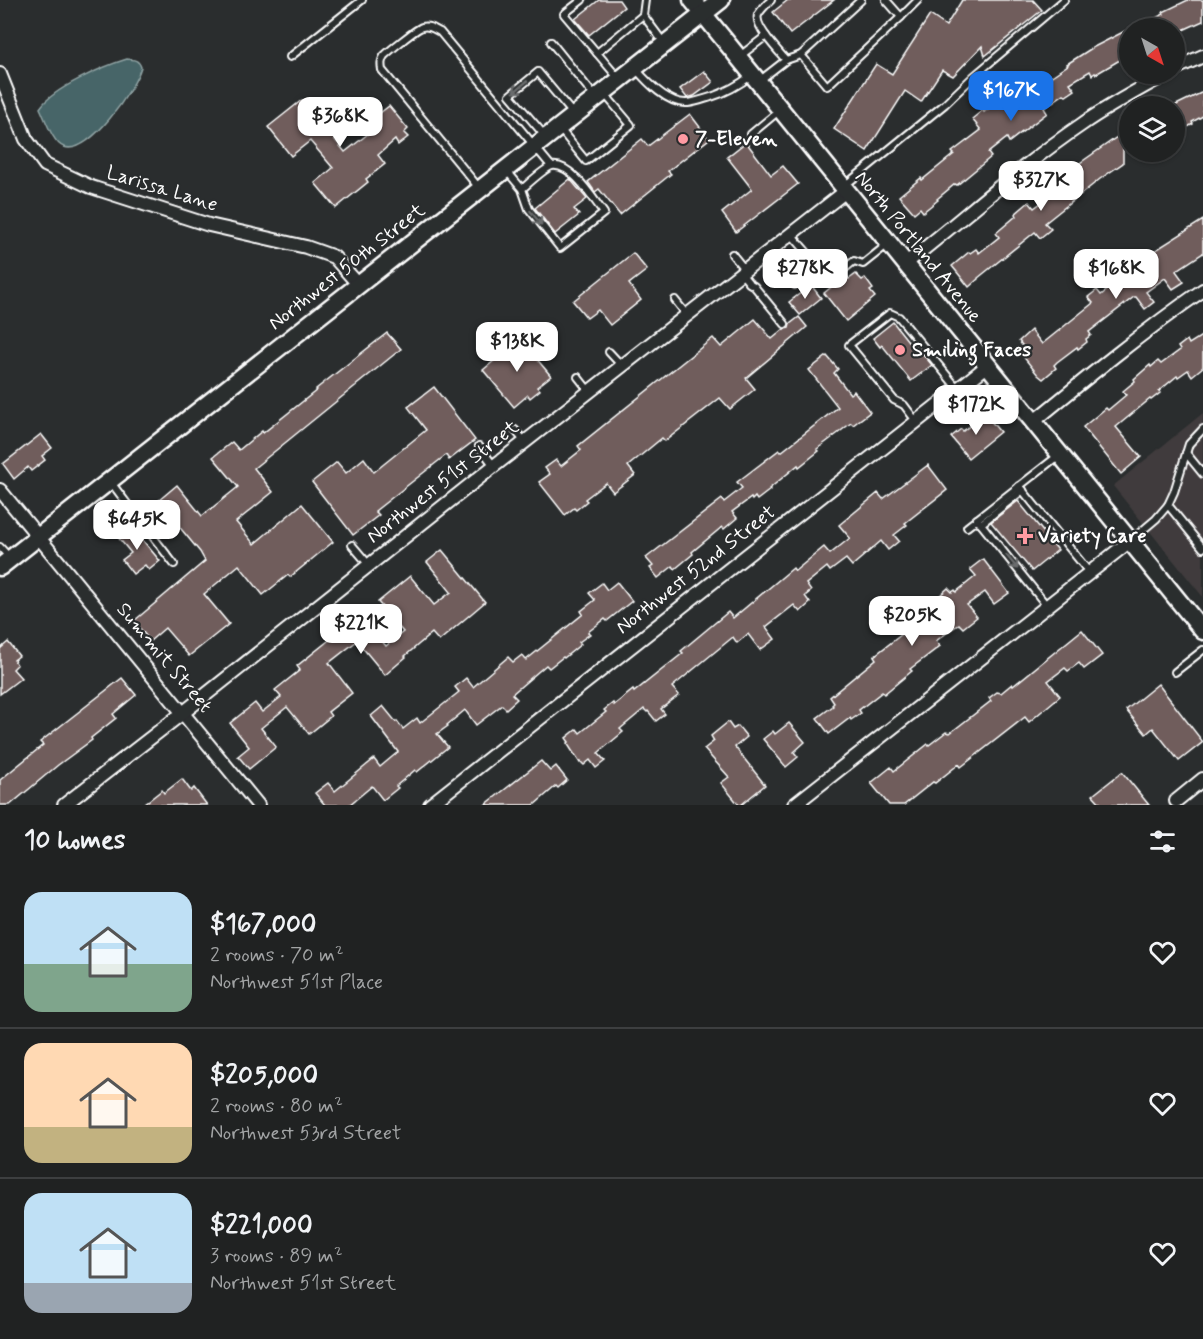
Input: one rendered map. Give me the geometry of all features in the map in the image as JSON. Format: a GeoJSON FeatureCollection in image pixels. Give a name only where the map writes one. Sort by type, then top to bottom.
{"type":"FeatureCollection","features":[{"type":"Feature","properties":{"kind":"main road","name":"North Portland Avenue"},"geometry":{"type":"LineString","coordinates":[[692,0],[1203,631]]}},
{"type":"Feature","properties":{"kind":"main road","name":"Northwest 50th Street"},"geometry":{"type":"LineString","coordinates":[[3,558],[38,537],[721,0]]}},
{"type":"Feature","properties":{"kind":"street"},"geometry":{"type":"LineString","coordinates":[[1185,64],[1203,56]]}},
{"type":"Feature","properties":{"kind":"street","name":"Larissa Lane"},"geometry":{"type":"LineString","coordinates":[[0,74],[26,139],[45,165],[91,187],[209,225],[306,247],[334,257],[358,284]]}},
{"type":"Feature","properties":{"kind":"street"},"geometry":{"type":"LineString","coordinates":[[905,264],[1043,152],[1112,105],[1149,84]]}},
{"type":"Feature","properties":{"kind":"street","name":"Northwest 51st Street"},"geometry":{"type":"LineString","coordinates":[[64,805],[743,272],[844,189]]}},
{"type":"Feature","properties":{"kind":"street"},"geometry":{"type":"LineString","coordinates":[[1033,422],[1114,355],[1203,290]]}},
{"type":"Feature","properties":{"kind":"street","name":"Northwest 52nd Street"},"geometry":{"type":"LineString","coordinates":[[430,805],[987,366]]}},
{"type":"Feature","properties":{"kind":"street","name":"Summit Street"},"geometry":{"type":"LineString","coordinates":[[0,490],[258,805]]}},
{"type":"Feature","properties":{"kind":"street"},"geometry":{"type":"LineString","coordinates":[[794,805],[1130,541]]}},
{"type":"Feature","properties":{"kind":"street"},"geometry":{"type":"LineString","coordinates":[[1176,801],[1203,779]]}},
{"type":"Feature","properties":{"kind":"lane"},"geometry":{"type":"LineString","coordinates":[[290,57],[362,0]]}},
{"type":"Feature","properties":{"kind":"lane"},"geometry":{"type":"LineString","coordinates":[[582,0],[564,14],[620,80]]}},
{"type":"Feature","properties":{"kind":"lane"},"geometry":{"type":"LineString","coordinates":[[597,53],[643,15],[645,0]]}},
{"type":"Feature","properties":{"kind":"lane"},"geometry":{"type":"LineString","coordinates":[[758,0],[764,7]]}},
{"type":"Feature","properties":{"kind":"lane"},"geometry":{"type":"LineString","coordinates":[[771,0],[758,15],[758,20],[766,36],[786,60]]}},
{"type":"Feature","properties":{"kind":"lane"},"geometry":{"type":"LineString","coordinates":[[635,68],[653,88],[678,102],[686,104],[723,93],[755,79],[786,60],[801,55],[861,0]]}},
{"type":"Feature","properties":{"kind":"lane"},"geometry":{"type":"LineString","coordinates":[[886,0],[901,16]]}},
{"type":"Feature","properties":{"kind":"lane"},"geometry":{"type":"LineString","coordinates":[[801,55],[827,86],[918,0]]}},
{"type":"Feature","properties":{"kind":"lane"},"geometry":{"type":"LineString","coordinates":[[844,189],[1064,0]]}},
{"type":"Feature","properties":{"kind":"lane"},"geometry":{"type":"LineString","coordinates":[[643,15],[665,44]]}},
{"type":"Feature","properties":{"kind":"lane"},"geometry":{"type":"LineString","coordinates":[[480,189],[382,70],[381,63],[384,56],[414,32],[423,27],[432,27],[547,137],[586,161],[631,125],[551,42]]}},
{"type":"Feature","properties":{"kind":"lane"},"geometry":{"type":"LineString","coordinates":[[738,58],[766,36]]}},
{"type":"Feature","properties":{"kind":"lane"},"geometry":{"type":"LineString","coordinates":[[550,166],[547,137],[510,95],[538,72],[575,115]]}},
{"type":"Feature","properties":{"kind":"lane"},"geometry":{"type":"LineString","coordinates":[[751,134],[781,110]]}},
{"type":"Feature","properties":{"kind":"lane"},"geometry":{"type":"LineString","coordinates":[[506,169],[522,189],[529,209],[560,248],[604,213],[573,174],[562,166],[550,166],[522,189]]}},
{"type":"Feature","properties":{"kind":"lane"},"geometry":{"type":"LineString","coordinates":[[791,234],[831,280],[854,261],[863,264],[889,244]]}},
{"type":"Feature","properties":{"kind":"lane"},"geometry":{"type":"LineString","coordinates":[[768,252],[795,285]]}},
{"type":"Feature","properties":{"kind":"lane"},"geometry":{"type":"LineString","coordinates":[[732,254],[749,283],[785,324]]}},
{"type":"Feature","properties":{"kind":"lane"},"geometry":{"type":"LineString","coordinates":[[675,300],[687,315]]}},
{"type":"Feature","properties":{"kind":"lane"},"geometry":{"type":"LineString","coordinates":[[917,422],[904,405],[894,400],[849,345],[890,313],[900,317],[958,389]]}},
{"type":"Feature","properties":{"kind":"lane"},"geometry":{"type":"LineString","coordinates":[[609,352],[622,366]]}},
{"type":"Feature","properties":{"kind":"lane"},"geometry":{"type":"LineString","coordinates":[[578,377],[589,391]]}},
{"type":"Feature","properties":{"kind":"lane"},"geometry":{"type":"LineString","coordinates":[[1130,541],[1156,519],[1168,505],[1189,444],[1203,429]]}},
{"type":"Feature","properties":{"kind":"lane"},"geometry":{"type":"LineString","coordinates":[[515,430],[525,441]]}},
{"type":"Feature","properties":{"kind":"lane"},"geometry":{"type":"LineString","coordinates":[[479,446],[494,466]]}},
{"type":"Feature","properties":{"kind":"lane"},"geometry":{"type":"LineString","coordinates":[[1186,453],[1203,474]]}},
{"type":"Feature","properties":{"kind":"lane"},"geometry":{"type":"LineString","coordinates":[[967,527],[979,521],[1060,455]]}},
{"type":"Feature","properties":{"kind":"lane"},"geometry":{"type":"LineString","coordinates":[[110,480],[140,521]]}},
{"type":"Feature","properties":{"kind":"lane"},"geometry":{"type":"LineString","coordinates":[[1021,488],[1089,573]]}},
{"type":"Feature","properties":{"kind":"lane"},"geometry":{"type":"LineString","coordinates":[[1168,505],[1203,548]]}},
{"type":"Feature","properties":{"kind":"lane"},"geometry":{"type":"LineString","coordinates":[[979,521],[1047,606]]}},
{"type":"Feature","properties":{"kind":"lane"},"geometry":{"type":"LineString","coordinates":[[147,529],[174,564]]}},
{"type":"Feature","properties":{"kind":"lane"},"geometry":{"type":"LineString","coordinates":[[352,545],[369,565]]}},
{"type":"Feature","properties":{"kind":"lane"},"geometry":{"type":"LineString","coordinates":[[1175,672],[1203,650]]}},
{"type":"Feature","properties":{"kind":"shaded area"},"geometry":{"type":"Polygon","coordinates":[[[1203,413],[1203,597],[1113,486],[1203,413]]]}},
{"type":"Feature","properties":{"kind":"water"},"geometry":{"type":"Polygon","coordinates":[[[127,59],[137,61],[141,67],[121,104],[98,131],[86,141],[75,147],[60,145],[53,136],[40,108],[67,86],[93,72],[127,59]]]}},
{"type":"Feature","properties":{"kind":"building"},"geometry":{"type":"Polygon","coordinates":[[[599,0],[619,0],[624,7],[589,35],[575,19],[599,0]]]}},
{"type":"Feature","properties":{"kind":"building"},"geometry":{"type":"Polygon","coordinates":[[[788,0],[834,0],[790,34],[773,12],[788,0]]]}},
{"type":"Feature","properties":{"kind":"building"},"geometry":{"type":"Polygon","coordinates":[[[962,0],[1033,0],[1042,10],[985,56],[982,46],[953,76],[942,70],[921,102],[905,91],[867,151],[834,129],[876,64],[892,74],[930,15],[946,26],[962,0]]]}},
{"type":"Feature","properties":{"kind":"building"},"geometry":{"type":"Polygon","coordinates":[[[1188,0],[1203,0],[1203,21],[1185,29],[1185,18],[1156,18],[1164,14],[1163,12],[1188,0]]]}},
{"type":"Feature","properties":{"kind":"building"},"geometry":{"type":"Polygon","coordinates":[[[1119,34],[1119,60],[1096,74],[1092,75],[1090,71],[1070,83],[1075,90],[1066,96],[1064,94],[1044,108],[1047,113],[1009,142],[1007,138],[988,153],[991,157],[923,212],[920,208],[914,213],[899,196],[921,178],[922,180],[954,154],[952,152],[981,130],[972,119],[983,110],[984,112],[1009,93],[1015,101],[1092,48],[1119,34]]]}},
{"type":"Feature","properties":{"kind":"building"},"geometry":{"type":"Polygon","coordinates":[[[704,71],[713,82],[694,96],[687,98],[680,89],[704,71]]]}},
{"type":"Feature","properties":{"kind":"building"},"geometry":{"type":"Polygon","coordinates":[[[1203,92],[1203,116],[1185,129],[1185,101],[1203,92]]]}},
{"type":"Feature","properties":{"kind":"building"},"geometry":{"type":"Polygon","coordinates":[[[302,100],[345,152],[373,130],[367,123],[389,106],[408,129],[404,133],[408,137],[398,145],[395,140],[378,155],[385,164],[366,179],[368,182],[336,208],[315,183],[333,168],[310,141],[291,156],[268,127],[302,100]]]}},
{"type":"Feature","properties":{"kind":"building"},"geometry":{"type":"Polygon","coordinates":[[[690,114],[709,139],[668,171],[671,174],[620,215],[599,189],[595,192],[588,182],[642,139],[648,146],[690,114]]]}},
{"type":"Feature","properties":{"kind":"building"},"geometry":{"type":"Polygon","coordinates":[[[1117,137],[1119,140],[1119,162],[1123,163],[1045,223],[1051,229],[1040,238],[1035,232],[969,287],[952,266],[969,252],[976,249],[979,253],[999,237],[996,233],[1029,202],[1034,208],[1053,194],[1049,189],[1079,167],[1077,165],[1117,137]]]}},
{"type":"Feature","properties":{"kind":"building"},"geometry":{"type":"Polygon","coordinates":[[[746,142],[771,175],[783,166],[798,184],[736,232],[722,213],[752,189],[727,157],[746,142]]]}},
{"type":"Feature","properties":{"kind":"building"},"geometry":{"type":"Polygon","coordinates":[[[570,179],[587,199],[574,209],[579,215],[555,234],[535,208],[570,179]]]}},
{"type":"Feature","properties":{"kind":"building"},"geometry":{"type":"Polygon","coordinates":[[[1203,220],[1203,253],[1176,271],[1184,282],[1173,289],[1165,278],[1146,292],[1154,302],[1145,309],[1134,297],[1089,332],[1091,335],[1086,339],[1087,342],[1057,362],[1054,365],[1056,368],[1043,379],[1038,375],[1022,355],[1027,352],[1019,341],[1031,330],[1042,344],[1093,303],[1088,297],[1097,290],[1101,295],[1134,269],[1132,268],[1140,260],[1203,220]]]}},
{"type":"Feature","properties":{"kind":"building"},"geometry":{"type":"Polygon","coordinates":[[[633,253],[647,270],[629,284],[641,300],[610,325],[598,310],[587,318],[573,301],[633,253]]]}},
{"type":"Feature","properties":{"kind":"building"},"geometry":{"type":"Polygon","coordinates":[[[856,274],[862,280],[865,278],[873,289],[870,291],[875,297],[846,321],[824,293],[846,275],[849,279],[856,274]]]}},
{"type":"Feature","properties":{"kind":"building"},"geometry":{"type":"Polygon","coordinates":[[[811,285],[821,298],[800,315],[789,302],[811,285]]]}},
{"type":"Feature","properties":{"kind":"building"},"geometry":{"type":"Polygon","coordinates":[[[799,317],[807,327],[746,378],[755,389],[730,409],[720,398],[665,441],[662,438],[628,466],[635,475],[613,492],[606,483],[585,499],[587,501],[576,510],[574,508],[565,515],[539,482],[550,474],[545,468],[556,460],[561,466],[581,450],[578,446],[713,338],[721,347],[755,319],[772,339],[784,329],[789,328],[790,324],[799,317]]]}},
{"type":"Feature","properties":{"kind":"building","name":"Smiling Faces"},"geometry":{"type":"Polygon","coordinates":[[[893,322],[919,355],[922,353],[932,365],[911,381],[882,345],[880,347],[873,338],[893,322]]]}},
{"type":"Feature","properties":{"kind":"building"},"geometry":{"type":"Polygon","coordinates":[[[387,333],[401,349],[254,468],[273,492],[236,522],[254,544],[302,504],[333,542],[290,577],[288,575],[263,595],[239,565],[204,594],[229,624],[189,656],[165,628],[150,641],[134,621],[205,561],[158,501],[177,485],[202,516],[238,487],[213,457],[232,442],[239,450],[262,431],[263,433],[387,333]]]}},
{"type":"Feature","properties":{"kind":"building"},"geometry":{"type":"Polygon","coordinates":[[[1203,335],[1203,367],[1192,376],[1188,370],[1177,376],[1159,391],[1160,393],[1116,427],[1141,457],[1121,474],[1083,427],[1126,395],[1123,391],[1150,365],[1151,367],[1158,361],[1161,364],[1180,350],[1178,347],[1187,340],[1189,344],[1203,335]]]}},
{"type":"Feature","properties":{"kind":"building"},"geometry":{"type":"Polygon","coordinates":[[[520,339],[551,376],[537,387],[540,390],[530,398],[528,395],[514,407],[483,370],[520,339]]]}},
{"type":"Feature","properties":{"kind":"building"},"geometry":{"type":"Polygon","coordinates":[[[827,356],[838,369],[834,373],[850,394],[854,391],[870,412],[853,425],[851,423],[817,449],[819,451],[799,467],[798,465],[757,500],[755,497],[752,500],[751,498],[732,512],[737,518],[724,529],[722,527],[675,569],[673,566],[658,578],[650,568],[653,566],[646,558],[722,499],[724,502],[742,488],[737,482],[779,450],[781,452],[838,407],[809,370],[827,356]]]}},
{"type":"Feature","properties":{"kind":"building"},"geometry":{"type":"Polygon","coordinates":[[[434,387],[475,440],[449,460],[446,455],[375,511],[379,515],[353,535],[312,482],[337,462],[346,473],[364,458],[374,472],[426,430],[408,407],[434,387]]]}},
{"type":"Feature","properties":{"kind":"building"},"geometry":{"type":"Polygon","coordinates":[[[985,414],[1000,432],[968,458],[951,437],[985,414]]]}},
{"type":"Feature","properties":{"kind":"building"},"geometry":{"type":"Polygon","coordinates":[[[41,434],[52,448],[42,456],[45,460],[31,471],[28,467],[14,479],[3,464],[41,434]]]}},
{"type":"Feature","properties":{"kind":"building"},"geometry":{"type":"Polygon","coordinates":[[[928,465],[947,490],[905,523],[907,525],[894,535],[899,541],[888,550],[881,541],[852,566],[846,559],[830,571],[827,567],[806,584],[811,591],[805,596],[810,603],[800,612],[794,605],[766,627],[775,639],[760,650],[748,634],[737,643],[733,637],[672,687],[679,695],[661,709],[665,714],[656,721],[644,709],[620,729],[623,732],[598,753],[605,761],[596,768],[590,760],[584,765],[580,763],[566,738],[577,729],[580,733],[606,712],[604,710],[613,703],[614,705],[633,690],[634,692],[683,653],[681,651],[728,612],[733,618],[793,568],[795,571],[824,547],[830,554],[850,538],[839,525],[878,493],[883,499],[928,465]]]}},
{"type":"Feature","properties":{"kind":"building","name":"Variety Care"},"geometry":{"type":"Polygon","coordinates":[[[1018,501],[1058,550],[1032,571],[991,522],[1018,501]]]}},
{"type":"Feature","properties":{"kind":"building"},"geometry":{"type":"Polygon","coordinates":[[[130,525],[160,561],[149,570],[145,565],[133,574],[122,560],[131,553],[117,536],[130,525]]]}},
{"type":"Feature","properties":{"kind":"building"},"geometry":{"type":"Polygon","coordinates":[[[442,550],[485,602],[439,641],[432,633],[385,675],[357,641],[329,663],[352,693],[328,712],[331,716],[309,734],[287,707],[261,728],[276,747],[249,769],[238,756],[249,747],[230,723],[255,703],[262,712],[281,697],[275,690],[300,670],[297,666],[361,616],[386,646],[403,632],[378,602],[410,576],[434,605],[451,592],[427,562],[442,550]]]}},
{"type":"Feature","properties":{"kind":"building"},"geometry":{"type":"Polygon","coordinates":[[[983,559],[1009,593],[994,604],[985,592],[967,605],[977,617],[963,628],[959,624],[936,641],[940,646],[910,669],[912,671],[884,694],[882,692],[859,710],[861,713],[851,720],[850,718],[829,734],[817,718],[833,706],[834,703],[830,697],[876,659],[874,656],[924,617],[922,616],[941,601],[938,597],[948,588],[956,592],[976,576],[970,569],[983,559]]]}},
{"type":"Feature","properties":{"kind":"building"},"geometry":{"type":"Polygon","coordinates":[[[617,582],[632,601],[607,621],[605,619],[588,632],[590,634],[579,642],[581,644],[564,658],[549,668],[546,665],[512,694],[517,699],[506,709],[502,705],[476,725],[465,710],[437,734],[448,747],[417,772],[415,770],[383,800],[372,786],[349,805],[325,805],[315,793],[328,783],[335,791],[374,759],[380,767],[398,752],[371,716],[383,706],[403,729],[417,718],[420,723],[459,692],[455,687],[466,678],[473,687],[508,657],[513,662],[522,655],[526,660],[583,614],[581,611],[595,600],[589,593],[602,583],[607,590],[617,582]]]}},
{"type":"Feature","properties":{"kind":"building"},"geometry":{"type":"Polygon","coordinates":[[[1082,630],[1102,655],[1084,669],[1079,663],[1068,671],[1065,668],[1048,681],[1060,696],[1029,722],[1025,717],[961,767],[959,764],[904,805],[889,805],[871,783],[891,767],[894,771],[946,732],[950,733],[991,701],[989,698],[997,692],[1001,693],[1012,684],[1013,686],[1082,630]]]}},
{"type":"Feature","properties":{"kind":"building"},"geometry":{"type":"Polygon","coordinates":[[[8,642],[19,656],[14,660],[17,665],[13,669],[21,678],[0,694],[0,649],[8,642]]]}},
{"type":"Feature","properties":{"kind":"building"},"geometry":{"type":"Polygon","coordinates":[[[122,678],[136,695],[113,714],[116,718],[10,805],[0,805],[0,780],[43,745],[40,742],[122,678]]]}},
{"type":"Feature","properties":{"kind":"building"},"geometry":{"type":"Polygon","coordinates":[[[1158,684],[1203,742],[1179,761],[1153,728],[1146,734],[1126,710],[1158,684]]]}},
{"type":"Feature","properties":{"kind":"building"},"geometry":{"type":"Polygon","coordinates":[[[728,722],[733,729],[738,726],[747,737],[735,747],[765,785],[741,805],[721,783],[729,777],[704,749],[714,741],[711,736],[728,722]]]}},
{"type":"Feature","properties":{"kind":"building"},"geometry":{"type":"Polygon","coordinates":[[[789,723],[805,742],[794,752],[798,757],[786,767],[763,739],[773,731],[775,734],[789,723]]]}},
{"type":"Feature","properties":{"kind":"building"},"geometry":{"type":"Polygon","coordinates":[[[541,761],[550,771],[556,766],[567,780],[558,788],[556,786],[534,805],[485,805],[541,761]]]}},
{"type":"Feature","properties":{"kind":"building"},"geometry":{"type":"Polygon","coordinates":[[[1122,772],[1149,805],[1102,805],[1093,795],[1122,772]]]}},
{"type":"Feature","properties":{"kind":"building"},"geometry":{"type":"Polygon","coordinates":[[[182,779],[191,791],[194,788],[207,805],[143,805],[162,790],[164,793],[182,779]]]}},
{"type":"Feature","properties":{"kind":"place","name":"7-Eleven"},"geometry":{"type":"Point","coordinates":[683,139]}},
{"type":"Feature","properties":{"kind":"place","name":"Smiling Faces"},"geometry":{"type":"Point","coordinates":[900,350]}},
{"type":"Feature","properties":{"kind":"place","name":"Variety Care"},"geometry":{"type":"Point","coordinates":[1025,536]}}]}
